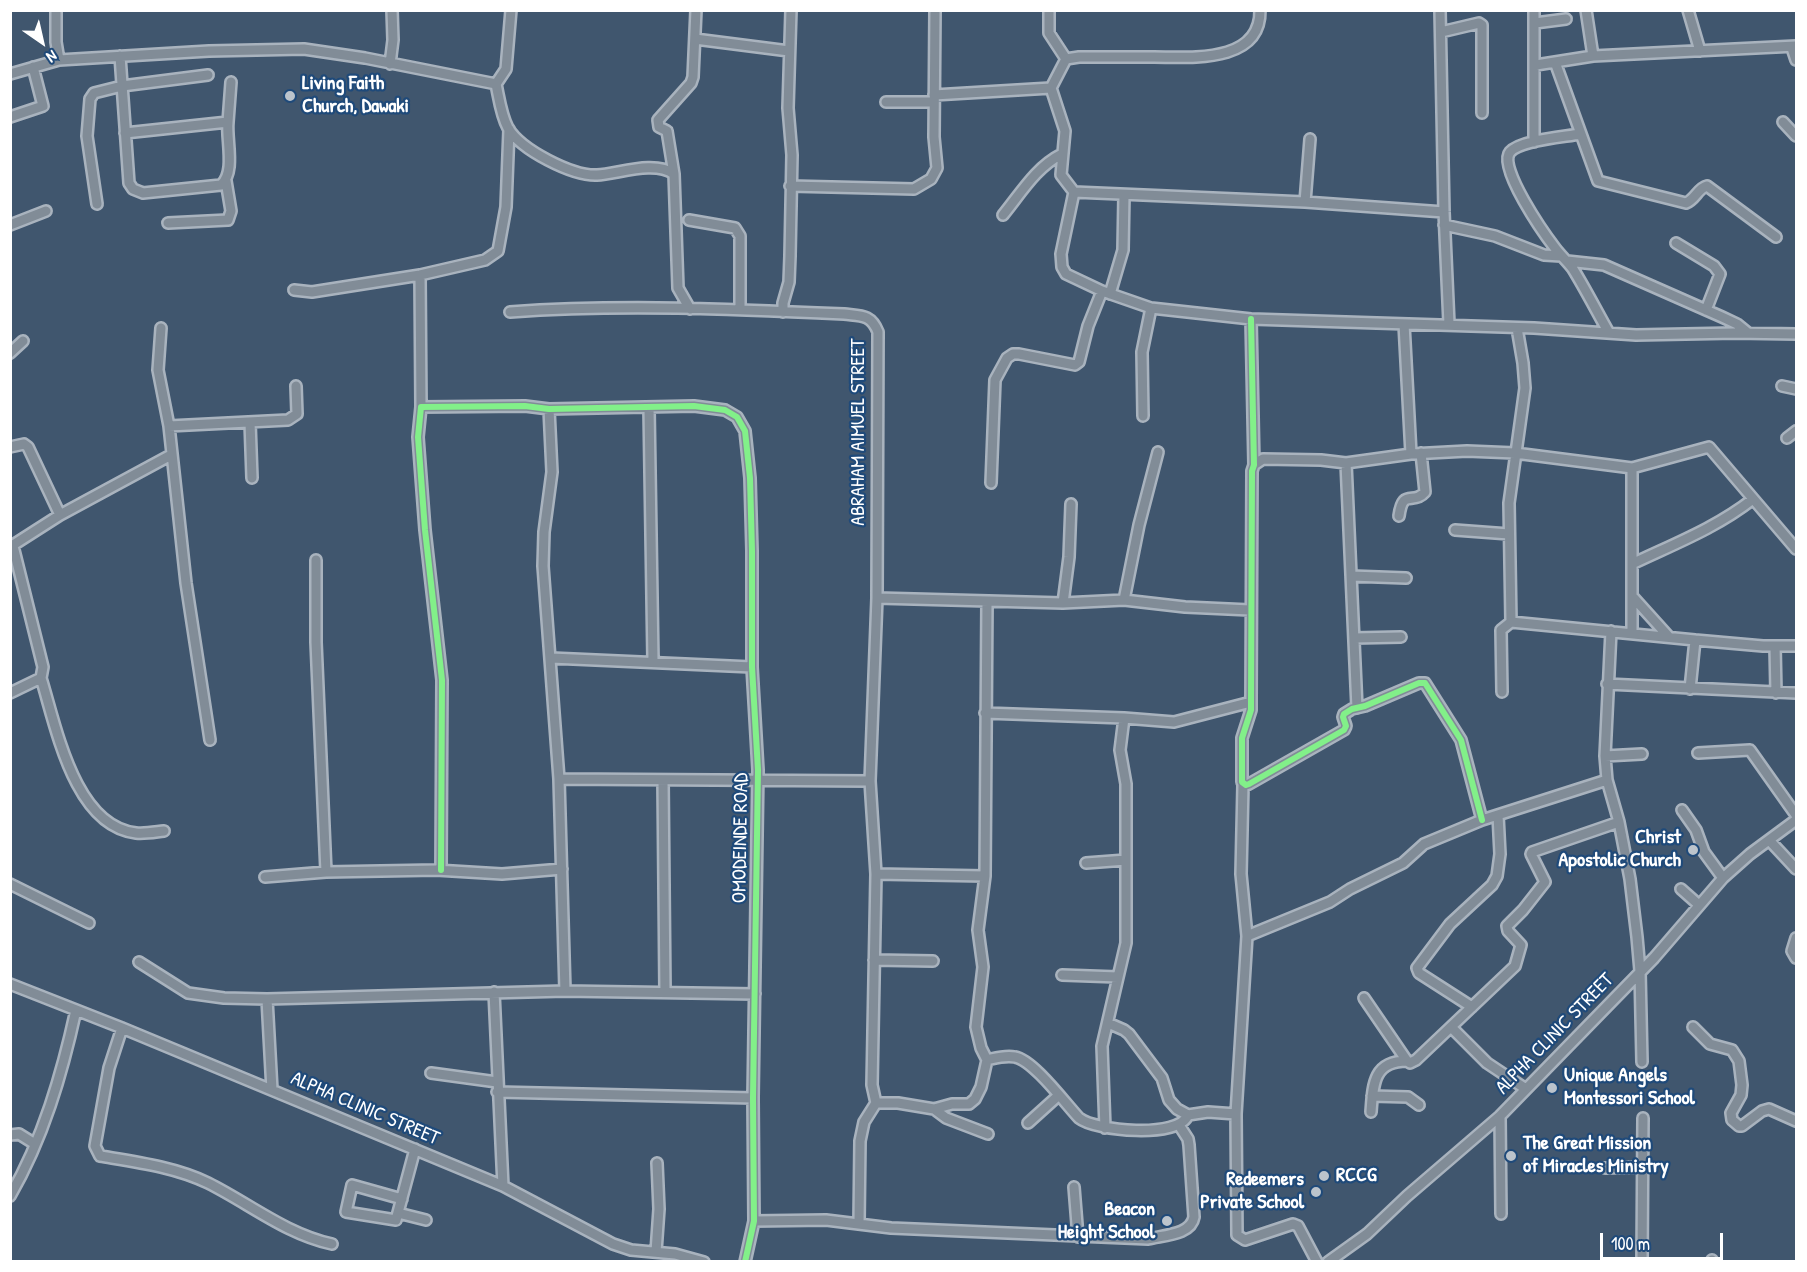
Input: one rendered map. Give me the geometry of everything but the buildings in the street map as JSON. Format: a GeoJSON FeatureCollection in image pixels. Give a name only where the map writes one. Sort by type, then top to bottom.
{"type":"FeatureCollection","features":[{"type":"Feature","properties":{"kind":"street"},"geometry":{"type":"LineString","coordinates":[[56,10],[56,42],[59,60]]}},
{"type":"Feature","properties":{"kind":"street"},"geometry":{"type":"LineString","coordinates":[[390,64],[393,40],[392,10]]}},
{"type":"Feature","properties":{"kind":"street"},"geometry":{"type":"LineString","coordinates":[[294,290],[312,292],[420,275],[485,260],[498,251],[506,207],[509,129],[501,108],[496,84],[506,69],[511,10]]}},
{"type":"Feature","properties":{"kind":"street"},"geometry":{"type":"LineString","coordinates":[[690,309],[678,288],[674,174],[667,131],[658,127],[658,120],[691,83],[696,10]]}},
{"type":"Feature","properties":{"kind":"street"},"geometry":{"type":"LineString","coordinates":[[783,312],[790,265],[792,155],[788,108],[791,10]]}},
{"type":"Feature","properties":{"kind":"street"},"geometry":{"type":"LineString","coordinates":[[790,186],[914,189],[931,179],[937,168],[934,98],[935,10]]}},
{"type":"Feature","properties":{"kind":"street"},"geometry":{"type":"LineString","coordinates":[[1049,10],[1049,33],[1066,59]]}},
{"type":"Feature","properties":{"kind":"street"},"geometry":{"type":"LineString","coordinates":[[1066,59],[1079,57],[1212,57],[1239,48],[1257,31],[1260,10]]}},
{"type":"Feature","properties":{"kind":"street"},"geometry":{"type":"LineString","coordinates":[[1440,10],[1444,225],[1449,324]]}},
{"type":"Feature","properties":{"kind":"street"},"geometry":{"type":"LineString","coordinates":[[1534,10],[1536,65],[1534,142]]}},
{"type":"Feature","properties":{"kind":"street"},"geometry":{"type":"LineString","coordinates":[[1586,10],[1593,56]]}},
{"type":"Feature","properties":{"kind":"street"},"geometry":{"type":"LineString","coordinates":[[1688,10],[1700,51]]}},
{"type":"Feature","properties":{"kind":"street"},"geometry":{"type":"LineString","coordinates":[[1535,23],[1566,19]]}},
{"type":"Feature","properties":{"kind":"street"},"geometry":{"type":"LineString","coordinates":[[1441,32],[1479,23],[1482,26],[1482,113]]}},
{"type":"Feature","properties":{"kind":"street"},"geometry":{"type":"LineString","coordinates":[[695,39],[789,51]]}},
{"type":"Feature","properties":{"kind":"street"},"geometry":{"type":"LineString","coordinates":[[1536,65],[1593,56],[1794,47],[1797,60]]}},
{"type":"Feature","properties":{"kind":"street"},"geometry":{"type":"LineString","coordinates":[[10,74],[59,60],[209,51],[304,49],[365,58],[496,84]]}},
{"type":"Feature","properties":{"kind":"street"},"geometry":{"type":"LineString","coordinates":[[120,56],[129,183],[133,189],[143,193],[221,185],[226,181]]}},
{"type":"Feature","properties":{"kind":"street"},"geometry":{"type":"LineString","coordinates":[[1066,59],[1051,88],[1065,131],[1061,175],[1074,192],[1305,202],[1444,212]]}},
{"type":"Feature","properties":{"kind":"street"},"geometry":{"type":"LineString","coordinates":[[1555,62],[1595,176],[1601,182],[1686,203],[1707,186],[1776,237]]}},
{"type":"Feature","properties":{"kind":"street"},"geometry":{"type":"LineString","coordinates":[[10,117],[43,106],[33,67]]}},
{"type":"Feature","properties":{"kind":"street"},"geometry":{"type":"LineString","coordinates":[[97,204],[87,136],[90,99],[94,93],[122,86],[208,75]]}},
{"type":"Feature","properties":{"kind":"street"},"geometry":{"type":"LineString","coordinates":[[168,223],[228,220],[231,211],[226,181],[229,171],[228,122],[231,82]]}},
{"type":"Feature","properties":{"kind":"street"},"geometry":{"type":"LineString","coordinates":[[886,102],[1051,88]]}},
{"type":"Feature","properties":{"kind":"street"},"geometry":{"type":"LineString","coordinates":[[125,133],[228,122]]}},
{"type":"Feature","properties":{"kind":"street"},"geometry":{"type":"LineString","coordinates":[[1783,122],[1797,136]]}},
{"type":"Feature","properties":{"kind":"street"},"geometry":{"type":"LineString","coordinates":[[509,129],[535,154],[585,175],[648,169],[667,169],[674,174]]}},
{"type":"Feature","properties":{"kind":"street"},"geometry":{"type":"LineString","coordinates":[[1580,134],[1534,142],[1512,150],[1508,155],[1507,164],[1521,195],[1564,258],[1609,333]]}},
{"type":"Feature","properties":{"kind":"street"},"geometry":{"type":"LineString","coordinates":[[1305,202],[1310,139]]}},
{"type":"Feature","properties":{"kind":"street"},"geometry":{"type":"LineString","coordinates":[[1003,214],[1039,169],[1062,154]]}},
{"type":"Feature","properties":{"kind":"street"},"geometry":{"type":"LineString","coordinates":[[1074,192],[1061,254],[1062,267],[1066,274],[1106,292],[1151,308],[1251,318],[1553,328],[1636,335],[1797,334]]}},
{"type":"Feature","properties":{"kind":"street"},"geometry":{"type":"LineString","coordinates":[[991,483],[995,380],[1007,358],[1013,354],[1075,365],[1079,362],[1088,326],[1124,250],[1124,195]]}},
{"type":"Feature","properties":{"kind":"street"},"geometry":{"type":"LineString","coordinates":[[10,225],[46,211]]}},
{"type":"Feature","properties":{"kind":"street"},"geometry":{"type":"LineString","coordinates":[[689,220],[735,228],[740,236],[740,309]]}},
{"type":"Feature","properties":{"kind":"street"},"geometry":{"type":"LineString","coordinates":[[1444,225],[1495,236],[1544,255],[1604,265],[1737,324],[1748,333]]}},
{"type":"Feature","properties":{"kind":"street"},"geometry":{"type":"LineString","coordinates":[[1676,243],[1714,267],[1720,274],[1706,310]]}},
{"type":"Feature","properties":{"kind":"street"},"geometry":{"type":"LineString","coordinates":[[420,275],[421,407],[418,437],[424,530],[442,680],[441,870]]}},
{"type":"Feature","properties":{"kind":"street"},"geometry":{"type":"LineString","coordinates":[[1143,416],[1142,352],[1151,308]]}},
{"type":"Feature","properties":{"kind":"street","name":"ABRAHAM AIMUEL STREET"},"geometry":{"type":"LineString","coordinates":[[510,312],[552,309],[740,309],[865,317],[874,322],[878,332],[877,598],[870,781],[876,874],[872,1085],[876,1103]]}},
{"type":"Feature","properties":{"kind":"street"},"geometry":{"type":"LineString","coordinates":[[1251,318],[1254,465],[1252,471],[1250,610],[1252,654],[1251,702],[1242,738],[1241,874],[1247,936],[1236,1114],[1237,1235],[1245,1239],[1293,1224],[1299,1226],[1317,1262]]}},
{"type":"Feature","properties":{"kind":"street"},"geometry":{"type":"LineString","coordinates":[[1399,516],[1401,503],[1404,500],[1420,497],[1425,492],[1416,454],[1404,324]]}},
{"type":"Feature","properties":{"kind":"street"},"geometry":{"type":"LineString","coordinates":[[160,328],[158,370],[169,426],[186,584],[210,740]]}},
{"type":"Feature","properties":{"kind":"street"},"geometry":{"type":"LineString","coordinates":[[1511,622],[1509,503],[1525,388],[1517,328]]}},
{"type":"Feature","properties":{"kind":"street"},"geometry":{"type":"LineString","coordinates":[[10,353],[23,341]]}},
{"type":"Feature","properties":{"kind":"street"},"geometry":{"type":"LineString","coordinates":[[169,426],[288,420],[297,414],[296,386]]}},
{"type":"Feature","properties":{"kind":"street"},"geometry":{"type":"LineString","coordinates":[[1782,386],[1797,389]]}},
{"type":"Feature","properties":{"kind":"street","name":"OMODEINDE ROAD"},"geometry":{"type":"LineString","coordinates":[[649,408],[694,406],[725,410],[737,417],[745,431],[750,478],[752,667],[758,750],[753,1098],[754,1221],[745,1262]]}},
{"type":"Feature","properties":{"kind":"street"},"geometry":{"type":"LineString","coordinates":[[421,407],[649,408],[653,661]]}},
{"type":"Feature","properties":{"kind":"street"},"geometry":{"type":"LineString","coordinates":[[549,409],[552,472],[544,532],[543,566],[559,779],[566,991]]}},
{"type":"Feature","properties":{"kind":"street"},"geometry":{"type":"LineString","coordinates":[[249,422],[252,478]]}},
{"type":"Feature","properties":{"kind":"street"},"geometry":{"type":"LineString","coordinates":[[1787,438],[1797,431]]}},
{"type":"Feature","properties":{"kind":"street"},"geometry":{"type":"LineString","coordinates":[[10,447],[24,444],[28,447],[60,515]]}},
{"type":"Feature","properties":{"kind":"street"},"geometry":{"type":"LineString","coordinates":[[1254,465],[1263,459],[1322,460],[1346,463],[1416,454],[1467,451],[1515,453],[1632,468],[1709,447],[1797,549]]}},
{"type":"Feature","properties":{"kind":"street"},"geometry":{"type":"LineString","coordinates":[[1124,600],[1139,525],[1158,452]]}},
{"type":"Feature","properties":{"kind":"street"},"geometry":{"type":"LineString","coordinates":[[164,831],[137,834],[119,829],[101,816],[81,792],[69,770],[41,678],[43,667],[12,547],[60,515],[171,455]]}},
{"type":"Feature","properties":{"kind":"street"},"geometry":{"type":"LineString","coordinates":[[1346,463],[1357,708]]}},
{"type":"Feature","properties":{"kind":"street"},"geometry":{"type":"LineString","coordinates":[[1632,468],[1632,633]]}},
{"type":"Feature","properties":{"kind":"street"},"geometry":{"type":"LineString","coordinates":[[1632,564],[1712,527],[1753,499]]}},
{"type":"Feature","properties":{"kind":"street"},"geometry":{"type":"LineString","coordinates":[[1063,603],[1069,557],[1071,504]]}},
{"type":"Feature","properties":{"kind":"street"},"geometry":{"type":"LineString","coordinates":[[1455,530],[1509,534]]}},
{"type":"Feature","properties":{"kind":"street"},"geometry":{"type":"LineString","coordinates":[[316,560],[317,653],[326,872]]}},
{"type":"Feature","properties":{"kind":"street"},"geometry":{"type":"LineString","coordinates":[[1351,576],[1406,578]]}},
{"type":"Feature","properties":{"kind":"street"},"geometry":{"type":"LineString","coordinates":[[1632,596],[1669,637]]}},
{"type":"Feature","properties":{"kind":"street"},"geometry":{"type":"LineString","coordinates":[[877,598],[1063,603],[1124,600],[1185,607],[1250,610]]}},
{"type":"Feature","properties":{"kind":"street"},"geometry":{"type":"LineString","coordinates":[[934,1109],[972,1102],[981,1087],[987,1060],[981,1048],[976,1027],[983,967],[978,930],[985,876],[987,601]]}},
{"type":"Feature","properties":{"kind":"street"},"geometry":{"type":"LineString","coordinates":[[1502,692],[1501,630],[1511,622],[1695,640],[1797,646]]}},
{"type":"Feature","properties":{"kind":"street"},"geometry":{"type":"LineString","coordinates":[[1611,631],[1605,756],[1608,780],[1630,879],[1640,971],[1642,1062]]}},
{"type":"Feature","properties":{"kind":"street"},"geometry":{"type":"LineString","coordinates":[[1354,638],[1401,637]]}},
{"type":"Feature","properties":{"kind":"street"},"geometry":{"type":"LineString","coordinates":[[1690,689],[1695,640]]}},
{"type":"Feature","properties":{"kind":"street"},"geometry":{"type":"LineString","coordinates":[[1775,646],[1776,693]]}},
{"type":"Feature","properties":{"kind":"street"},"geometry":{"type":"LineString","coordinates":[[551,658],[752,667]]}},
{"type":"Feature","properties":{"kind":"street"},"geometry":{"type":"LineString","coordinates":[[10,693],[41,678]]}},
{"type":"Feature","properties":{"kind":"street"},"geometry":{"type":"LineString","coordinates":[[1243,784],[1250,784],[1344,730],[1346,726],[1344,714],[1425,682],[1461,740],[1482,820]]}},
{"type":"Feature","properties":{"kind":"street"},"geometry":{"type":"LineString","coordinates":[[1607,684],[1797,693]]}},
{"type":"Feature","properties":{"kind":"street"},"geometry":{"type":"LineString","coordinates":[[985,713],[1174,722],[1251,702]]}},
{"type":"Feature","properties":{"kind":"street"},"geometry":{"type":"LineString","coordinates":[[1106,1128],[1102,1046],[1126,943],[1126,784],[1120,750],[1124,718]]}},
{"type":"Feature","properties":{"kind":"street"},"geometry":{"type":"LineString","coordinates":[[1698,753],[1750,750],[1797,815]]}},
{"type":"Feature","properties":{"kind":"street"},"geometry":{"type":"LineString","coordinates":[[1605,756],[1642,754]]}},
{"type":"Feature","properties":{"kind":"street"},"geometry":{"type":"LineString","coordinates":[[559,779],[870,781]]}},
{"type":"Feature","properties":{"kind":"street"},"geometry":{"type":"LineString","coordinates":[[663,780],[665,992]]}},
{"type":"Feature","properties":{"kind":"street"},"geometry":{"type":"LineString","coordinates":[[1247,936],[1330,902],[1350,889],[1402,863],[1424,844],[1482,820],[1608,780]]}},
{"type":"Feature","properties":{"kind":"street"},"geometry":{"type":"LineString","coordinates":[[1682,810],[1696,830],[1704,852],[1723,878]]}},
{"type":"Feature","properties":{"kind":"street"},"geometry":{"type":"LineString","coordinates":[[1472,1007],[1419,973],[1417,968],[1450,924],[1492,885],[1497,876],[1500,854],[1498,815]]}},
{"type":"Feature","properties":{"kind":"street","name":"ALPHA CLINIC STREET"},"geometry":{"type":"LineString","coordinates":[[1328,1262],[1367,1234],[1407,1196],[1500,1116],[1654,958],[1723,878],[1768,840],[1797,820]]}},
{"type":"Feature","properties":{"kind":"street"},"geometry":{"type":"LineString","coordinates":[[1371,1112],[1376,1075],[1383,1067],[1396,1061],[1410,1063],[1416,1060],[1515,966],[1521,945],[1508,931],[1507,926],[1545,882],[1532,852],[1619,822]]}},
{"type":"Feature","properties":{"kind":"street"},"geometry":{"type":"LineString","coordinates":[[1768,840],[1797,869]]}},
{"type":"Feature","properties":{"kind":"street"},"geometry":{"type":"LineString","coordinates":[[1086,863],[1126,860]]}},
{"type":"Feature","properties":{"kind":"street"},"geometry":{"type":"LineString","coordinates":[[265,877],[326,872],[441,870],[502,874],[562,868]]}},
{"type":"Feature","properties":{"kind":"street"},"geometry":{"type":"LineString","coordinates":[[876,874],[985,876]]}},
{"type":"Feature","properties":{"kind":"street"},"geometry":{"type":"LineString","coordinates":[[10,884],[89,923]]}},
{"type":"Feature","properties":{"kind":"street"},"geometry":{"type":"LineString","coordinates":[[1682,889],[1699,905]]}},
{"type":"Feature","properties":{"kind":"street"},"geometry":{"type":"LineString","coordinates":[[1797,938],[1792,951],[1797,958]]}},
{"type":"Feature","properties":{"kind":"street"},"geometry":{"type":"LineString","coordinates":[[874,960],[933,961]]}},
{"type":"Feature","properties":{"kind":"street"},"geometry":{"type":"LineString","coordinates":[[139,962],[188,993],[224,998],[267,999],[566,991],[755,994]]}},
{"type":"Feature","properties":{"kind":"street"},"geometry":{"type":"LineString","coordinates":[[1062,975],[1118,977]]}},
{"type":"Feature","properties":{"kind":"street","name":"ALPHA CLINIC STREET"},"geometry":{"type":"LineString","coordinates":[[10,984],[503,1186],[613,1244],[632,1250],[675,1254],[704,1262]]}},
{"type":"Feature","properties":{"kind":"street"},"geometry":{"type":"LineString","coordinates":[[494,993],[503,1186]]}},
{"type":"Feature","properties":{"kind":"street"},"geometry":{"type":"LineString","coordinates":[[1364,998],[1407,1061]]}},
{"type":"Feature","properties":{"kind":"street"},"geometry":{"type":"LineString","coordinates":[[267,999],[272,1090]]}},
{"type":"Feature","properties":{"kind":"street"},"geometry":{"type":"LineString","coordinates":[[10,1197],[22,1175],[58,1083],[76,1010]]}},
{"type":"Feature","properties":{"kind":"street"},"geometry":{"type":"LineString","coordinates":[[1108,1023],[1128,1034],[1162,1078],[1172,1105],[1188,1115],[1208,1112],[1236,1114]]}},
{"type":"Feature","properties":{"kind":"street"},"geometry":{"type":"LineString","coordinates":[[1451,1027],[1487,1063],[1526,1089]]}},
{"type":"Feature","properties":{"kind":"street"},"geometry":{"type":"LineString","coordinates":[[1693,1027],[1710,1044],[1732,1050],[1739,1061],[1741,1095],[1731,1113],[1731,1120],[1742,1126],[1762,1111],[1769,1109],[1797,1121]]}},
{"type":"Feature","properties":{"kind":"street"},"geometry":{"type":"LineString","coordinates":[[122,1028],[109,1068],[95,1146],[97,1152],[100,1155],[146,1164],[206,1182],[286,1228],[313,1240],[332,1244]]}},
{"type":"Feature","properties":{"kind":"street"},"geometry":{"type":"LineString","coordinates":[[987,1060],[1010,1057],[1020,1059],[1034,1069],[1084,1123],[1106,1128],[1166,1129],[1179,1125],[1188,1115]]}},
{"type":"Feature","properties":{"kind":"street"},"geometry":{"type":"LineString","coordinates":[[431,1073],[497,1087],[753,1098]]}},
{"type":"Feature","properties":{"kind":"street"},"geometry":{"type":"LineString","coordinates":[[1028,1123],[1059,1095]]}},
{"type":"Feature","properties":{"kind":"street"},"geometry":{"type":"LineString","coordinates":[[1372,1096],[1408,1097],[1419,1105]]}},
{"type":"Feature","properties":{"kind":"street"},"geometry":{"type":"LineString","coordinates":[[859,1223],[860,1141],[864,1122],[876,1103],[898,1103],[934,1109],[946,1118],[988,1134]]}},
{"type":"Feature","properties":{"kind":"street"},"geometry":{"type":"LineString","coordinates":[[1500,1116],[1501,1214]]}},
{"type":"Feature","properties":{"kind":"street"},"geometry":{"type":"LineString","coordinates":[[1642,1262],[1643,1118]]}},
{"type":"Feature","properties":{"kind":"street"},"geometry":{"type":"LineString","coordinates":[[754,1221],[826,1220],[891,1228],[1141,1240],[1187,1229],[1192,1224],[1194,1217],[1189,1146],[1185,1133],[1179,1125]]}},
{"type":"Feature","properties":{"kind":"street"},"geometry":{"type":"LineString","coordinates":[[10,1135],[19,1134],[34,1144]]}},
{"type":"Feature","properties":{"kind":"street"},"geometry":{"type":"LineString","coordinates":[[402,1199],[352,1185],[346,1212],[396,1221],[402,1199],[415,1149]]}},
{"type":"Feature","properties":{"kind":"street"},"geometry":{"type":"LineString","coordinates":[[656,1252],[659,1209],[657,1163]]}},
{"type":"Feature","properties":{"kind":"street"},"geometry":{"type":"LineString","coordinates":[[1605,1168],[1642,1167]]}},
{"type":"Feature","properties":{"kind":"street"},"geometry":{"type":"LineString","coordinates":[[1074,1187],[1078,1237]]}},
{"type":"Feature","properties":{"kind":"street"},"geometry":{"type":"LineString","coordinates":[[398,1213],[426,1220]]}},
{"type":"Feature","properties":{"kind":"cycle path"},"geometry":{"type":"LineString","coordinates":[[1251,319],[1254,465],[1252,471],[1251,710],[1242,738],[1242,782],[1249,784],[1344,730],[1346,726],[1344,714],[1352,709],[1365,706],[1419,683],[1425,683],[1461,740],[1482,820]]}},
{"type":"Feature","properties":{"kind":"cycle path"},"geometry":{"type":"LineString","coordinates":[[441,870],[442,680],[425,530],[418,437],[421,407],[525,406],[549,409],[694,406],[725,410],[737,417],[745,431],[750,478],[752,667],[758,770],[753,1098],[754,1221],[745,1262]]}},
{"type":"Feature","properties":{"kind":"place","name":"Living Faith Church, Dawaki"},"geometry":{"type":"Point","coordinates":[290,96]}},
{"type":"Feature","properties":{"kind":"place","name":"Christ Apostolic Church"},"geometry":{"type":"Point","coordinates":[1693,850]}},
{"type":"Feature","properties":{"kind":"place","name":"Unique Angels Montessori School"},"geometry":{"type":"Point","coordinates":[1552,1088]}},
{"type":"Feature","properties":{"kind":"place","name":"The Great Mission of Miracles Ministry"},"geometry":{"type":"Point","coordinates":[1511,1156]}},
{"type":"Feature","properties":{"kind":"place","name":"RCCG"},"geometry":{"type":"Point","coordinates":[1324,1176]}},
{"type":"Feature","properties":{"kind":"place","name":"Redeemers Private School"},"geometry":{"type":"Point","coordinates":[1316,1192]}},
{"type":"Feature","properties":{"kind":"place","name":"Beacon Height School"},"geometry":{"type":"Point","coordinates":[1167,1221]}}]}
